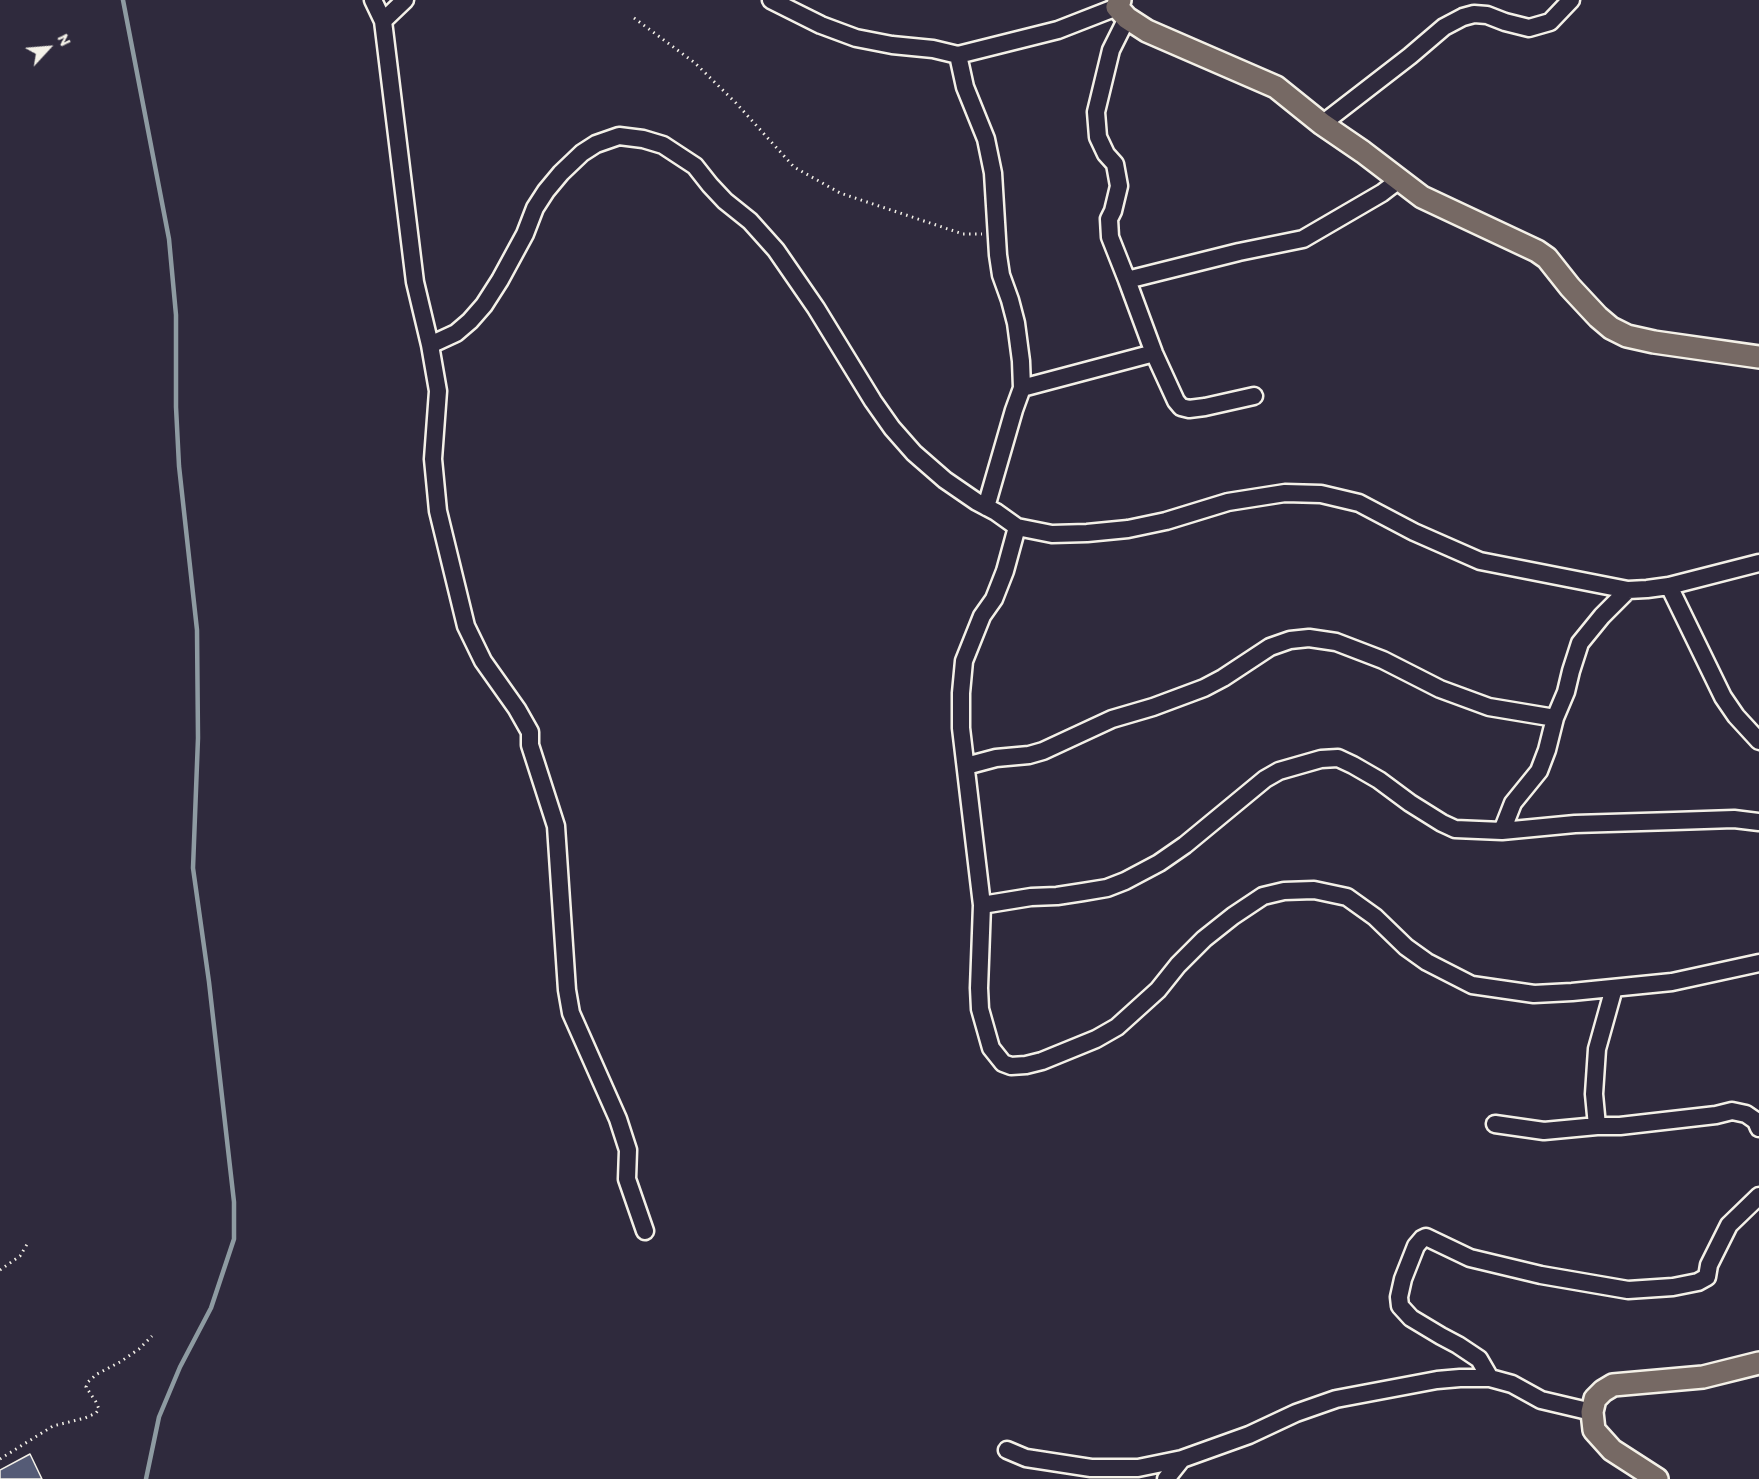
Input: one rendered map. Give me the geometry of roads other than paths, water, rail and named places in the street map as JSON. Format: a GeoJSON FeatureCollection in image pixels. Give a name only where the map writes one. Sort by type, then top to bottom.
{"type":"FeatureCollection","features":[{"type":"Feature","properties":{"kind":"main road"},"geometry":{"type":"LineString","coordinates":[[1121,8],[1147,31],[1276,87],[1422,198],[1537,251],[1547,258],[1570,287],[1611,328],[1627,336],[1654,342],[1759,357]]}},
{"type":"Feature","properties":{"kind":"main road"},"geometry":{"type":"LineString","coordinates":[[1657,1479],[1612,1450],[1594,1430],[1592,1412],[1595,1399],[1613,1385],[1703,1377],[1759,1364]]}},
{"type":"Feature","properties":{"kind":"street"},"geometry":{"type":"LineString","coordinates":[[373,0],[383,21],[415,282],[438,391],[433,459],[438,510],[466,626],[483,661],[517,709],[530,732],[531,746],[556,826],[567,990],[571,1013],[618,1119],[628,1150],[627,1179],[645,1231]]}},
{"type":"Feature","properties":{"kind":"street"},"geometry":{"type":"LineString","coordinates":[[383,21],[405,0]]}},
{"type":"Feature","properties":{"kind":"street"},"geometry":{"type":"LineString","coordinates":[[771,0],[821,25],[856,38],[933,49],[958,55],[1058,30],[1121,8]]}},
{"type":"Feature","properties":{"kind":"street"},"geometry":{"type":"LineString","coordinates":[[1322,124],[1444,27],[1463,17],[1474,14],[1487,15],[1530,28],[1550,22],[1571,0]]}},
{"type":"Feature","properties":{"kind":"street"},"geometry":{"type":"LineString","coordinates":[[1121,8],[1096,112],[1098,137],[1106,154],[1115,164],[1119,186],[1109,219],[1110,237],[1154,353],[1181,407],[1189,409],[1205,407],[1254,396]]}},
{"type":"Feature","properties":{"kind":"street"},"geometry":{"type":"LineString","coordinates":[[958,55],[965,87],[986,140],[993,173],[998,255],[1001,275],[1016,323],[1021,361],[1022,388],[987,507]]}},
{"type":"Feature","properties":{"kind":"street"},"geometry":{"type":"LineString","coordinates":[[430,345],[456,333],[484,305],[525,234],[535,208],[561,173],[582,153],[596,144],[619,136],[643,139],[663,145],[694,166],[725,201],[750,220],[776,250],[816,308],[843,354],[892,428],[914,453],[945,480],[1017,527],[1052,534],[1128,529],[1166,521],[1228,502],[1285,493],[1321,494],[1359,503],[1414,532],[1480,561],[1628,590],[1669,586],[1759,563]]}},
{"type":"Feature","properties":{"kind":"street"},"geometry":{"type":"LineString","coordinates":[[1127,280],[1239,252],[1304,239],[1382,193],[1399,180]]}},
{"type":"Feature","properties":{"kind":"street"},"geometry":{"type":"LineString","coordinates":[[1022,388],[1154,353]]}},
{"type":"Feature","properties":{"kind":"street"},"geometry":{"type":"LineString","coordinates":[[1017,527],[1005,571],[994,599],[982,616],[964,661],[961,693],[961,728],[982,905],[978,988],[980,1009],[991,1048],[1003,1063],[1011,1066],[1042,1061],[1117,1028],[1158,990],[1178,965],[1204,939],[1263,896],[1284,891],[1314,890],[1347,897],[1426,962],[1472,985],[1534,994],[1614,988],[1672,982],[1759,963]]}},
{"type":"Feature","properties":{"kind":"street"},"geometry":{"type":"LineString","coordinates":[[1669,586],[1723,697],[1736,716],[1759,741]]}},
{"type":"Feature","properties":{"kind":"street"},"geometry":{"type":"LineString","coordinates":[[1502,831],[1513,803],[1539,771],[1580,643],[1602,616],[1628,590]]}},
{"type":"Feature","properties":{"kind":"street"},"geometry":{"type":"LineString","coordinates":[[966,766],[996,758],[1029,755],[1043,751],[1112,719],[1204,688],[1270,647],[1290,640],[1309,638],[1336,642],[1383,660],[1440,689],[1489,707],[1555,718]]}},
{"type":"Feature","properties":{"kind":"street"},"geometry":{"type":"LineString","coordinates":[[982,905],[1031,897],[1074,894],[1107,888],[1125,881],[1176,851],[1265,778],[1279,771],[1321,759],[1338,758],[1353,765],[1434,818],[1455,829],[1502,831],[1586,823],[1734,819],[1759,822]]}},
{"type":"Feature","properties":{"kind":"street"},"geometry":{"type":"LineString","coordinates":[[1597,1126],[1594,1094],[1597,1049],[1614,988]]}},
{"type":"Feature","properties":{"kind":"street"},"geometry":{"type":"LineString","coordinates":[[1495,1124],[1544,1131],[1620,1126],[1716,1115],[1732,1111],[1746,1114],[1756,1121],[1759,1128]]}},
{"type":"Feature","properties":{"kind":"street"},"geometry":{"type":"LineString","coordinates":[[1490,1378],[1479,1359],[1411,1318],[1400,1306],[1398,1297],[1403,1280],[1416,1246],[1422,1239],[1426,1237],[1470,1258],[1541,1275],[1628,1290],[1673,1287],[1698,1282],[1707,1277],[1709,1265],[1729,1225],[1759,1196]]}},
{"type":"Feature","properties":{"kind":"street"},"geometry":{"type":"LineString","coordinates":[[1007,1450],[1026,1458],[1091,1468],[1138,1468],[1182,1459],[1249,1435],[1296,1413],[1336,1399],[1437,1380],[1490,1378],[1512,1384],[1541,1400],[1592,1412]]}},
{"type":"Feature","properties":{"kind":"street"},"geometry":{"type":"LineString","coordinates":[[1166,1479],[1182,1459]]}},
{"type":"Feature","properties":{"kind":"waterway"},"geometry":{"type":"LineString","coordinates":[[123,0],[169,239],[176,315],[176,407],[179,466],[197,630],[198,738],[193,868],[209,982],[234,1202],[234,1239],[211,1308],[180,1367],[159,1417],[146,1479]]}}]}
